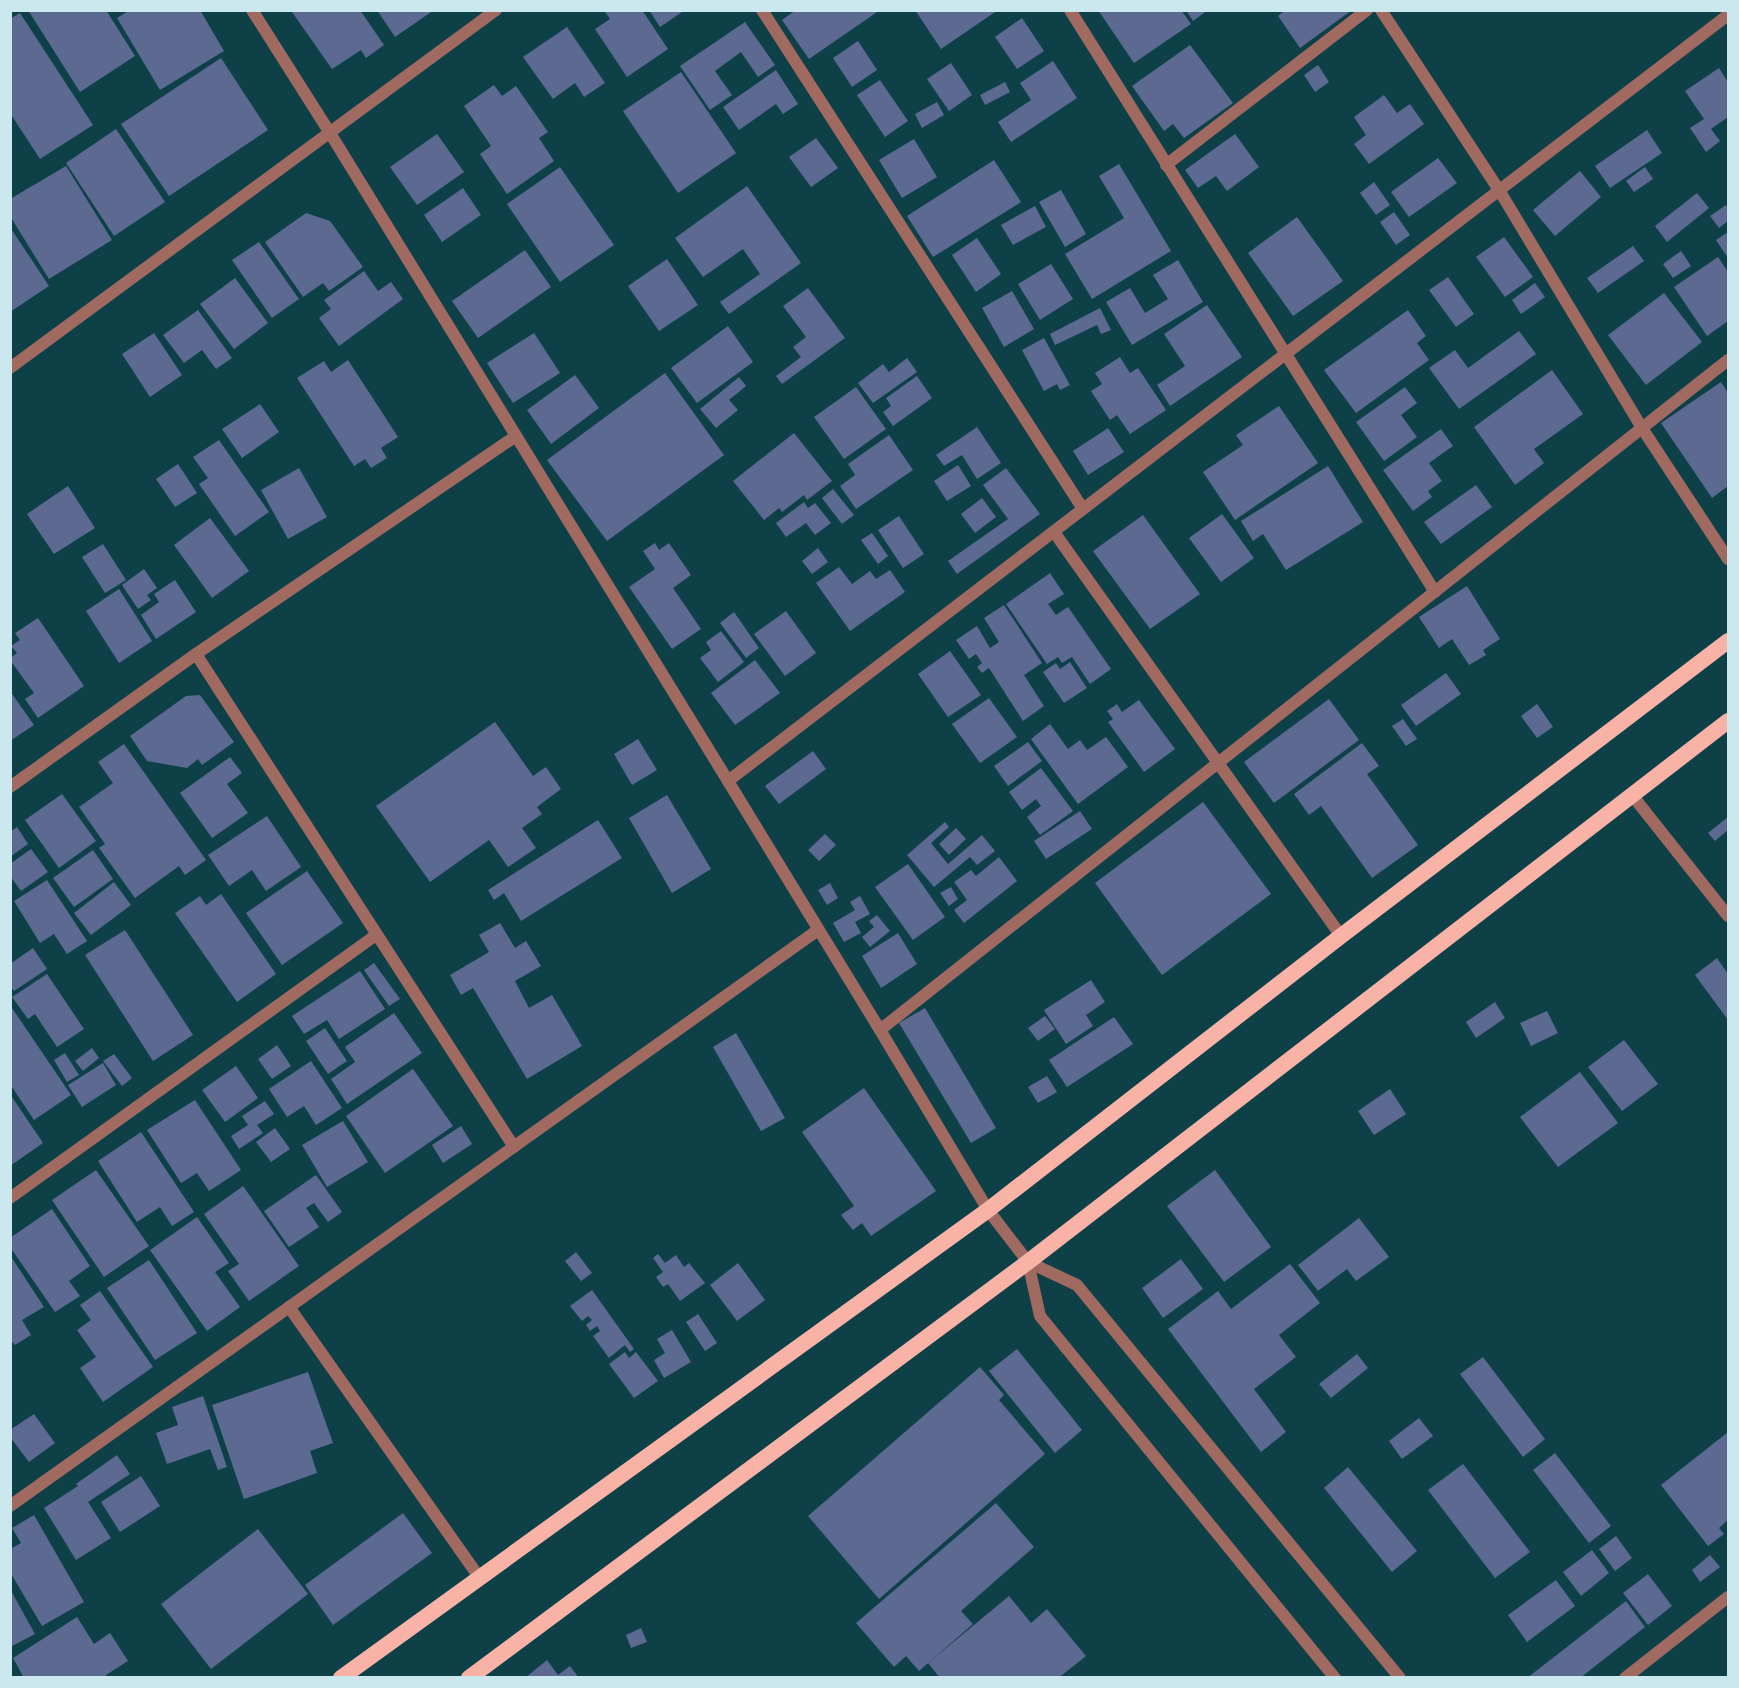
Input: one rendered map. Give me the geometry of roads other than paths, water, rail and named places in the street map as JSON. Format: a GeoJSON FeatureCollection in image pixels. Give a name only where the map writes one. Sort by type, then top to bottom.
{"type":"FeatureCollection","features":[{"type":"Feature","properties":{"kind":"highway"},"geometry":{"type":"LineString","coordinates":[[341,1677],[988,1210],[1728,640]]}},
{"type":"Feature","properties":{"kind":"highway"},"geometry":{"type":"LineString","coordinates":[[469,1677],[1028,1262],[1728,721]]}},
{"type":"Feature","properties":{"kind":"street"},"geometry":{"type":"LineString","coordinates":[[252,10],[728,781],[988,1210],[1028,1262],[1040,1316],[1335,1677]]}},
{"type":"Feature","properties":{"kind":"street"},"geometry":{"type":"LineString","coordinates":[[10,368],[496,10]]}},
{"type":"Feature","properties":{"kind":"street"},"geometry":{"type":"LineString","coordinates":[[762,10],[1083,509]]}},
{"type":"Feature","properties":{"kind":"street"},"geometry":{"type":"LineString","coordinates":[[1070,10],[1435,592]]}},
{"type":"Feature","properties":{"kind":"street"},"geometry":{"type":"LineString","coordinates":[[1166,165],[1367,10]]}},
{"type":"Feature","properties":{"kind":"street"},"geometry":{"type":"LineString","coordinates":[[1381,10],[1499,190],[1642,428],[1728,559]]}},
{"type":"Feature","properties":{"kind":"street"},"geometry":{"type":"LineString","coordinates":[[728,781],[1728,15]]}},
{"type":"Feature","properties":{"kind":"street"},"geometry":{"type":"LineString","coordinates":[[880,1030],[1728,360]]}},
{"type":"Feature","properties":{"kind":"street"},"geometry":{"type":"LineString","coordinates":[[10,787],[196,654],[516,436]]}},
{"type":"Feature","properties":{"kind":"street"},"geometry":{"type":"LineString","coordinates":[[1054,532],[1341,936]]}},
{"type":"Feature","properties":{"kind":"street"},"geometry":{"type":"LineString","coordinates":[[196,654],[514,1147]]}},
{"type":"Feature","properties":{"kind":"street"},"geometry":{"type":"LineString","coordinates":[[1632,795],[1728,916]]}},
{"type":"Feature","properties":{"kind":"street"},"geometry":{"type":"LineString","coordinates":[[10,1506],[818,930]]}},
{"type":"Feature","properties":{"kind":"street"},"geometry":{"type":"LineString","coordinates":[[10,1198],[376,934]]}},
{"type":"Feature","properties":{"kind":"street"},"geometry":{"type":"LineString","coordinates":[[1028,1262],[1077,1285],[1400,1677]]}},
{"type":"Feature","properties":{"kind":"street"},"geometry":{"type":"LineString","coordinates":[[289,1307],[479,1577]]}},
{"type":"Feature","properties":{"kind":"street"},"geometry":{"type":"LineString","coordinates":[[1625,1677],[1728,1597]]}}]}
